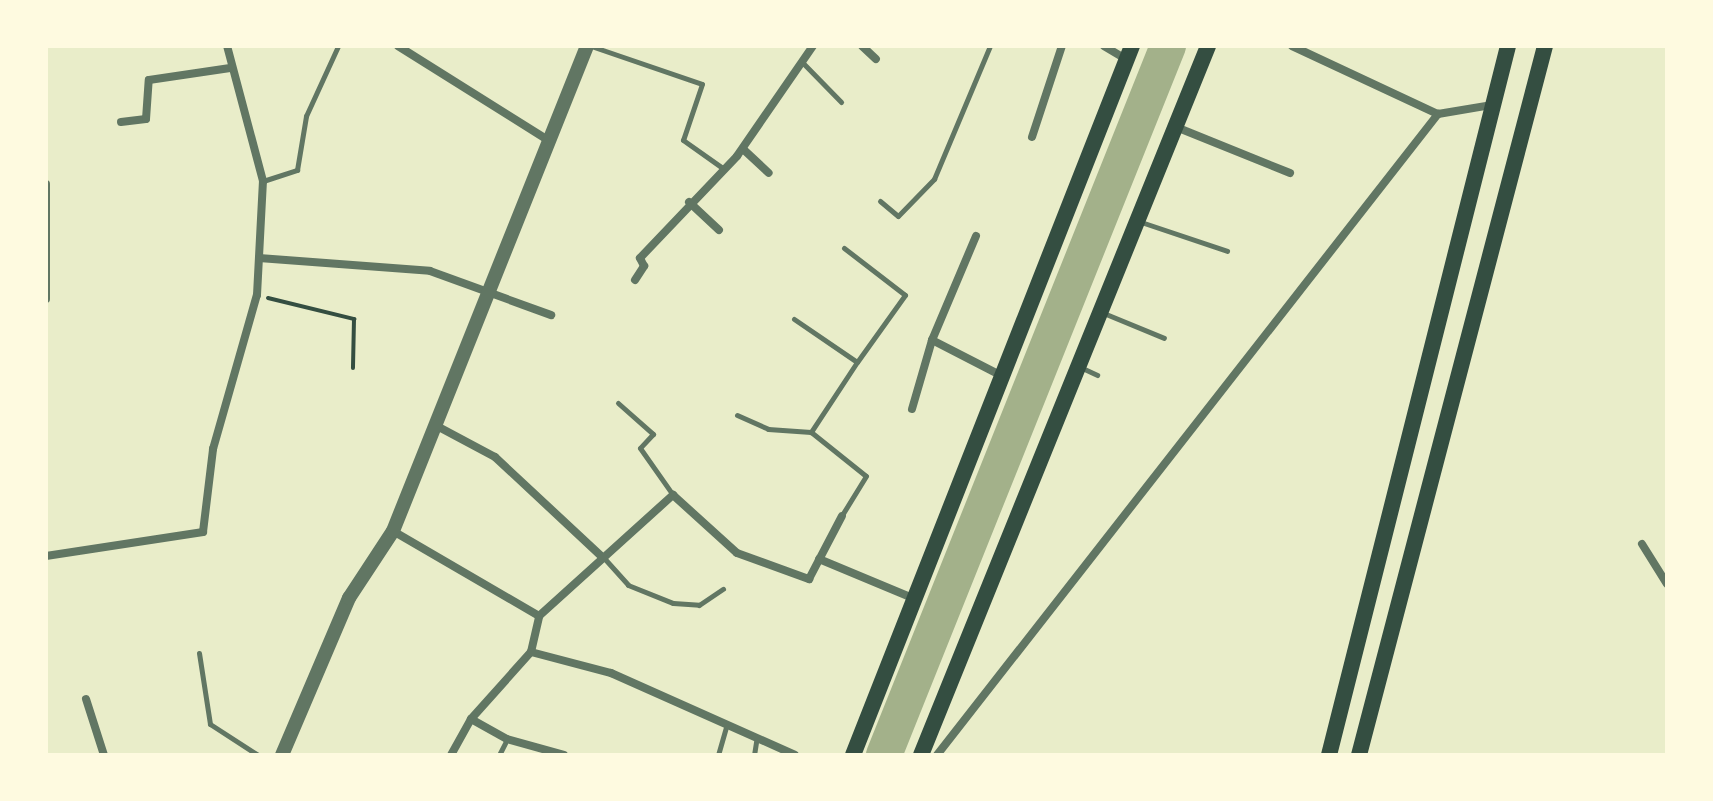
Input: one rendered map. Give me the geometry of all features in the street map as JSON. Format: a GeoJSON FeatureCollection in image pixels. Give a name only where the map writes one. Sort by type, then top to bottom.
{"type":"FeatureCollection","features":[{"type":"Feature","properties":{"kind":"main road"},"geometry":{"type":"LineString","coordinates":[[921,755],[1208,46]]}},
{"type":"Feature","properties":{"kind":"main road"},"geometry":{"type":"LineString","coordinates":[[1329,755],[1508,46]]}},
{"type":"Feature","properties":{"kind":"main road"},"geometry":{"type":"LineString","coordinates":[[1359,755],[1545,46]]}},
{"type":"Feature","properties":{"kind":"main road"},"geometry":{"type":"LineString","coordinates":[[853,755],[918,600],[1130,52]]}},
{"type":"Feature","properties":{"kind":"street"},"geometry":{"type":"LineString","coordinates":[[46,556],[203,532],[213,449],[257,295],[263,181],[230,68],[227,46]]}},
{"type":"Feature","properties":{"kind":"street"},"geometry":{"type":"LineString","coordinates":[[398,46],[546,139]]}},
{"type":"Feature","properties":{"kind":"street"},"geometry":{"type":"LineString","coordinates":[[282,755],[349,598],[393,531],[546,139],[588,46]]}},
{"type":"Feature","properties":{"kind":"street"},"geometry":{"type":"LineString","coordinates":[[635,280],[644,266],[640,258],[689,202],[743,149],[813,46]]}},
{"type":"Feature","properties":{"kind":"street"},"geometry":{"type":"LineString","coordinates":[[862,46],[876,59]]}},
{"type":"Feature","properties":{"kind":"street"},"geometry":{"type":"LineString","coordinates":[[1032,137],[1062,46]]}},
{"type":"Feature","properties":{"kind":"street"},"geometry":{"type":"LineString","coordinates":[[1104,46],[1130,52]]}},
{"type":"Feature","properties":{"kind":"street"},"geometry":{"type":"LineString","coordinates":[[1292,46],[1438,114],[1493,105]]}},
{"type":"Feature","properties":{"kind":"street"},"geometry":{"type":"LineString","coordinates":[[121,122],[146,119],[149,80],[230,68]]}},
{"type":"Feature","properties":{"kind":"street"},"geometry":{"type":"LineString","coordinates":[[937,755],[1438,114]]}},
{"type":"Feature","properties":{"kind":"street"},"geometry":{"type":"LineString","coordinates":[[1175,127],[1290,173]]}},
{"type":"Feature","properties":{"kind":"street"},"geometry":{"type":"LineString","coordinates":[[743,149],[769,173]]}},
{"type":"Feature","properties":{"kind":"street"},"geometry":{"type":"LineString","coordinates":[[46,184],[46,299]]}},
{"type":"Feature","properties":{"kind":"street"},"geometry":{"type":"LineString","coordinates":[[689,202],[719,230]]}},
{"type":"Feature","properties":{"kind":"street"},"geometry":{"type":"LineString","coordinates":[[912,409],[932,340],[976,236]]}},
{"type":"Feature","properties":{"kind":"street"},"geometry":{"type":"LineString","coordinates":[[259,258],[430,271],[487,289],[551,315]]}},
{"type":"Feature","properties":{"kind":"street"},"geometry":{"type":"LineString","coordinates":[[932,340],[1003,376]]}},
{"type":"Feature","properties":{"kind":"street"},"geometry":{"type":"LineString","coordinates":[[434,425],[495,457],[600,555]]}},
{"type":"Feature","properties":{"kind":"street"},"geometry":{"type":"LineString","coordinates":[[451,755],[471,719],[531,652],[539,616],[600,555],[673,495],[737,553],[809,579],[842,516]]}},
{"type":"Feature","properties":{"kind":"street"},"geometry":{"type":"LineString","coordinates":[[393,531],[539,616]]}},
{"type":"Feature","properties":{"kind":"street"},"geometry":{"type":"LineString","coordinates":[[1642,544],[1667,584]]}},
{"type":"Feature","properties":{"kind":"street"},"geometry":{"type":"LineString","coordinates":[[819,559],[918,600]]}},
{"type":"Feature","properties":{"kind":"street"},"geometry":{"type":"LineString","coordinates":[[531,652],[611,673],[795,755]]}},
{"type":"Feature","properties":{"kind":"street"},"geometry":{"type":"LineString","coordinates":[[86,699],[104,755]]}},
{"type":"Feature","properties":{"kind":"street"},"geometry":{"type":"LineString","coordinates":[[471,719],[507,739],[564,755]]}},
{"type":"Feature","properties":{"kind":"lane"},"geometry":{"type":"LineString","coordinates":[[263,181],[297,170],[306,116],[338,46]]}},
{"type":"Feature","properties":{"kind":"lane"},"geometry":{"type":"LineString","coordinates":[[588,46],[702,84],[683,140],[724,169]]}},
{"type":"Feature","properties":{"kind":"lane"},"geometry":{"type":"LineString","coordinates":[[880,201],[898,216],[934,179],[990,46]]}},
{"type":"Feature","properties":{"kind":"lane"},"geometry":{"type":"LineString","coordinates":[[802,62],[841,102]]}},
{"type":"Feature","properties":{"kind":"lane"},"geometry":{"type":"LineString","coordinates":[[1137,220],[1227,251]]}},
{"type":"Feature","properties":{"kind":"lane"},"geometry":{"type":"LineString","coordinates":[[811,432],[905,295],[844,248]]}},
{"type":"Feature","properties":{"kind":"lane"},"geometry":{"type":"LineString","coordinates":[[1100,312],[1164,338]]}},
{"type":"Feature","properties":{"kind":"lane"},"geometry":{"type":"LineString","coordinates":[[794,319],[857,362]]}},
{"type":"Feature","properties":{"kind":"lane"},"geometry":{"type":"LineString","coordinates":[[1078,366],[1097,375]]}},
{"type":"Feature","properties":{"kind":"lane"},"geometry":{"type":"LineString","coordinates":[[618,403],[653,434],[640,448],[673,495]]}},
{"type":"Feature","properties":{"kind":"lane"},"geometry":{"type":"LineString","coordinates":[[737,415],[768,429],[811,432],[866,476],[842,516]]}},
{"type":"Feature","properties":{"kind":"lane"},"geometry":{"type":"LineString","coordinates":[[600,555],[628,585],[673,603],[699,605],[723,589]]}},
{"type":"Feature","properties":{"kind":"lane"},"geometry":{"type":"LineString","coordinates":[[199,653],[210,724],[258,755]]}},
{"type":"Feature","properties":{"kind":"lane"},"geometry":{"type":"LineString","coordinates":[[718,755],[727,723]]}},
{"type":"Feature","properties":{"kind":"lane"},"geometry":{"type":"LineString","coordinates":[[754,755],[757,737]]}},
{"type":"Feature","properties":{"kind":"lane"},"geometry":{"type":"LineString","coordinates":[[499,755],[507,739]]}},
{"type":"Feature","properties":{"kind":"path"},"geometry":{"type":"LineString","coordinates":[[257,295],[354,319],[353,368]]}},
{"type":"Feature","properties":{"kind":"waterway"},"geometry":{"type":"LineString","coordinates":[[884,755],[1168,46]]}}]}
